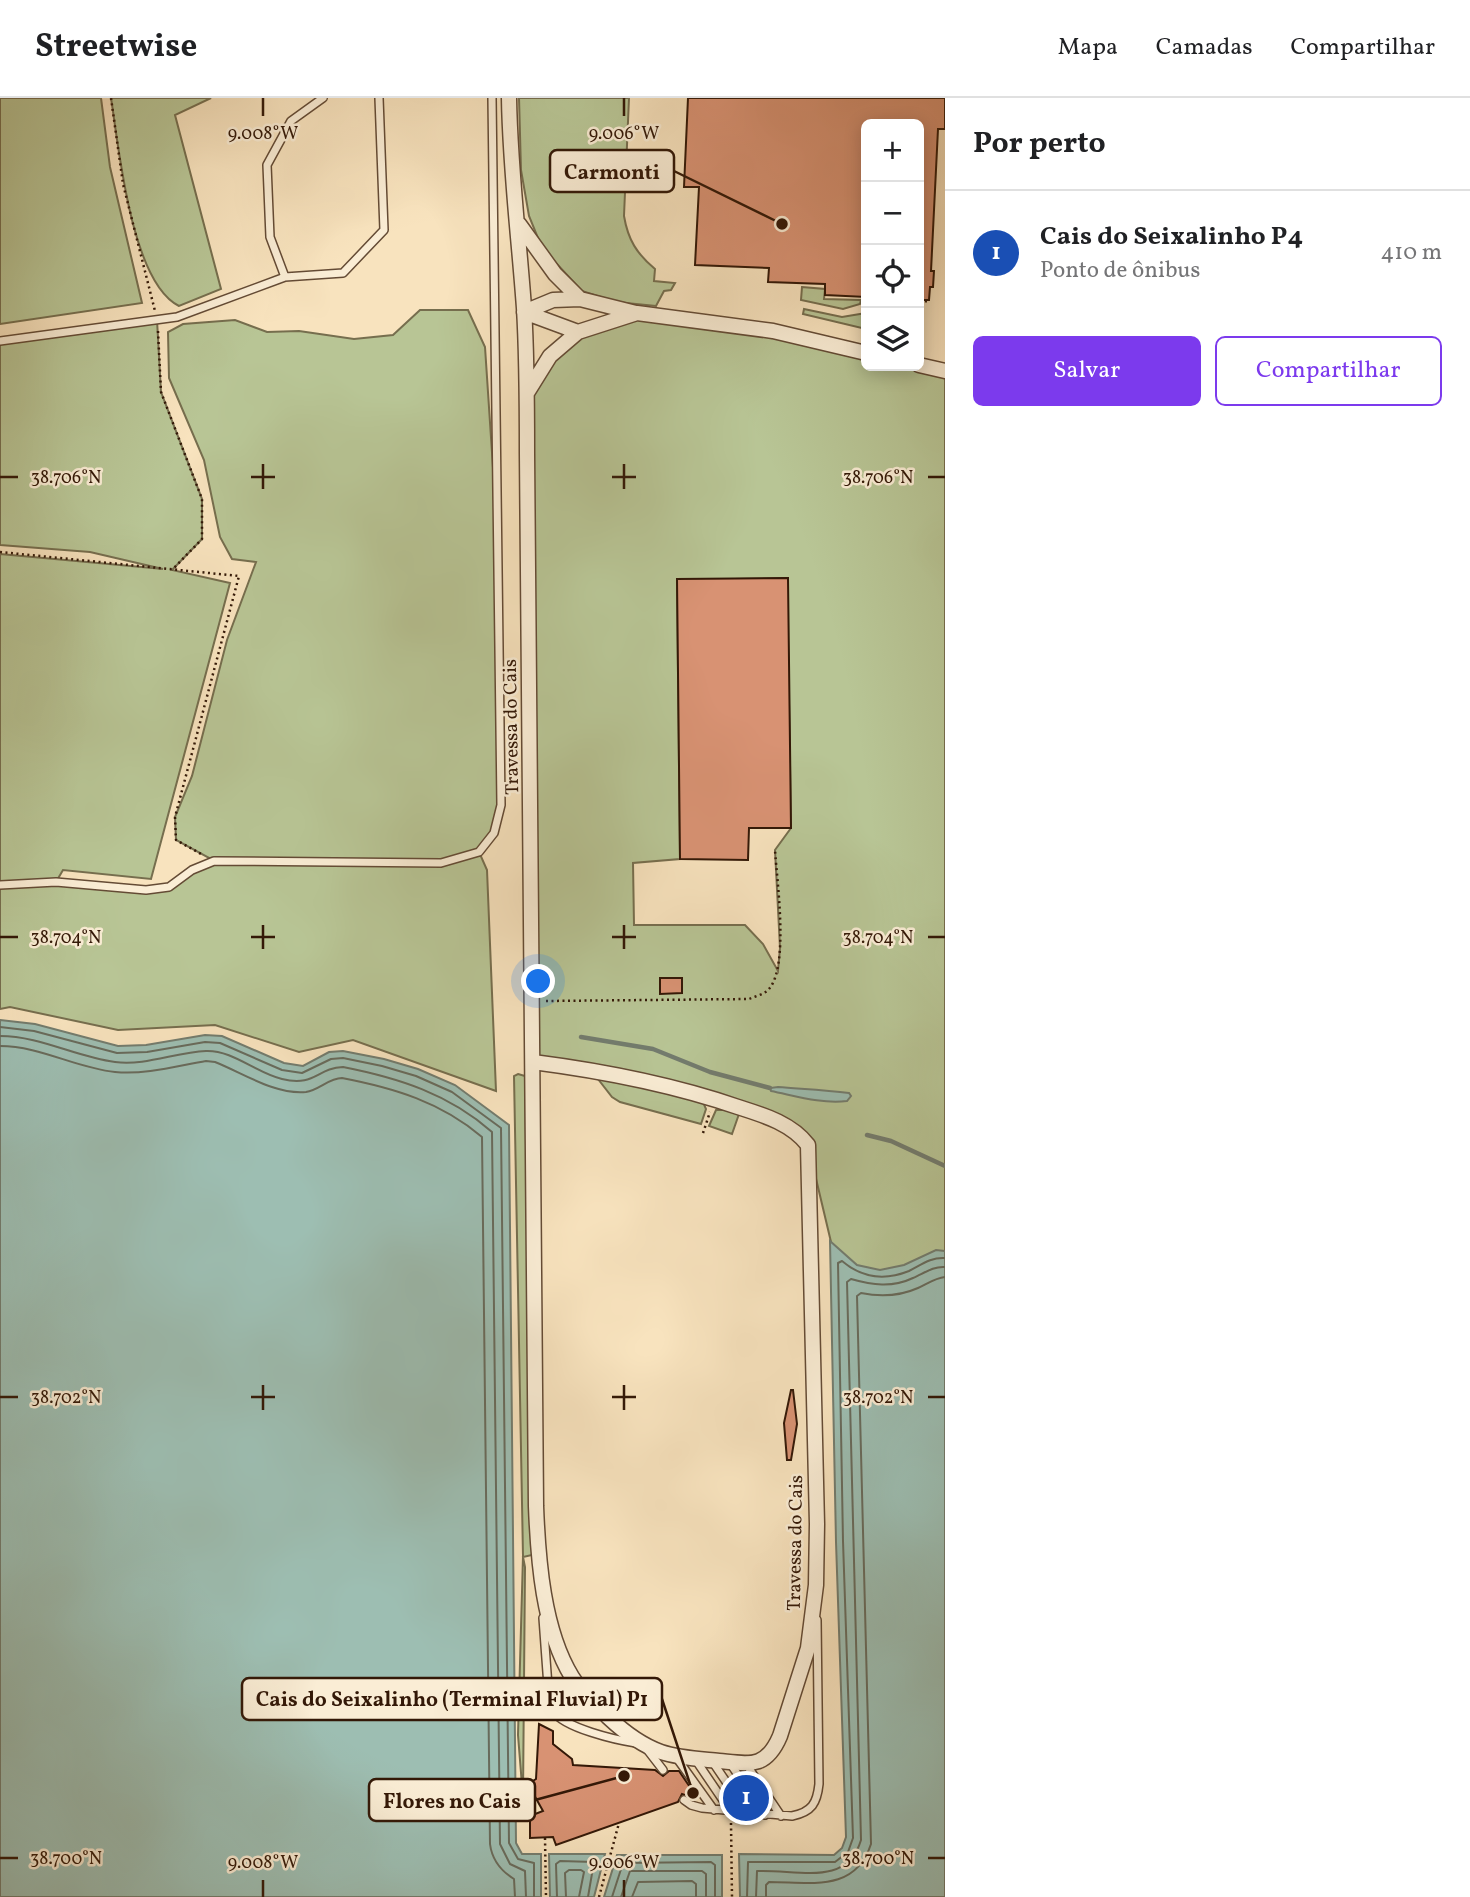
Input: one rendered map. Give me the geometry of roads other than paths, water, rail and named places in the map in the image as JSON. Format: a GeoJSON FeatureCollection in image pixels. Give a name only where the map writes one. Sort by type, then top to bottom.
{"type":"FeatureCollection","features":[{"type":"Feature","properties":{"kind":"street","name":"Travessa do Cais"},"geometry":{"type":"LineString","coordinates":[[509,98],[527,393],[533,1062],[538,1547],[552,1626],[572,1677],[618,1726],[642,1744],[676,1756],[729,1762],[761,1762],[768,1757],[780,1736],[808,1648],[816,1585],[817,1524],[808,1144],[799,1133],[786,1125],[714,1098],[606,1071],[533,1062]]}},
{"type":"Feature","properties":{"kind":"street"},"geometry":{"type":"LineString","coordinates":[[518,222],[555,274],[580,299]]}},
{"type":"Feature","properties":{"kind":"street"},"geometry":{"type":"LineString","coordinates":[[524,312],[553,300],[580,299],[637,313],[773,331],[861,352]]}},
{"type":"Feature","properties":{"kind":"street"},"geometry":{"type":"LineString","coordinates":[[524,312],[578,332]]}},
{"type":"Feature","properties":{"kind":"street"},"geometry":{"type":"LineString","coordinates":[[527,393],[550,356],[578,332],[637,313]]}},
{"type":"Feature","properties":{"kind":"street"},"geometry":{"type":"LineString","coordinates":[[924,366],[945,371]]}},
{"type":"Feature","properties":{"kind":"lane"},"geometry":{"type":"LineString","coordinates":[[285,277],[270,237],[267,165],[291,121],[323,98]]}},
{"type":"Feature","properties":{"kind":"lane"},"geometry":{"type":"LineString","coordinates":[[0,341],[177,317],[285,277],[343,273],[384,230],[379,98]]}},
{"type":"Feature","properties":{"kind":"lane"},"geometry":{"type":"LineString","coordinates":[[0,885],[56,882],[146,890],[169,887],[192,870],[214,861],[441,863],[479,852],[494,833],[501,793],[492,98]]}},
{"type":"Feature","properties":{"kind":"lane"},"geometry":{"type":"LineString","coordinates":[[538,1547],[549,1700],[554,1712],[568,1722],[611,1739],[642,1744],[663,1770]]}},
{"type":"Feature","properties":{"kind":"lane"},"geometry":{"type":"LineString","coordinates":[[684,1800],[691,1805],[714,1810],[781,1816],[803,1814],[813,1807],[817,1798],[816,1585]]}},
{"type":"Feature","properties":{"kind":"lane"},"geometry":{"type":"LineString","coordinates":[[676,1756],[714,1810]]}},
{"type":"Feature","properties":{"kind":"lane"},"geometry":{"type":"LineString","coordinates":[[694,1758],[731,1812]]}},
{"type":"Feature","properties":{"kind":"lane"},"geometry":{"type":"LineString","coordinates":[[712,1760],[748,1814]]}},
{"type":"Feature","properties":{"kind":"lane"},"geometry":{"type":"LineString","coordinates":[[729,1762],[765,1815]]}},
{"type":"Feature","properties":{"kind":"lane"},"geometry":{"type":"LineString","coordinates":[[746,1763],[781,1816]]}},
{"type":"Feature","properties":{"kind":"water"},"geometry":{"type":"Polygon","coordinates":[[[0,1020],[35,1024],[118,1046],[146,1045],[205,1035],[222,1036],[284,1063],[303,1066],[329,1052],[343,1051],[384,1059],[418,1069],[455,1085],[509,1125],[516,1843],[522,1854],[541,1854],[541,1897],[0,1897],[0,1020]]]}},
{"type":"Feature","properties":{"kind":"water"},"geometry":{"type":"Polygon","coordinates":[[[770,1088],[849,1093],[851,1096],[847,1101],[837,1102],[771,1091],[770,1088]]]}},
{"type":"Feature","properties":{"kind":"water"},"geometry":{"type":"Polygon","coordinates":[[[830,1241],[857,1265],[880,1270],[904,1265],[936,1250],[945,1251],[945,1897],[740,1897],[739,1854],[834,1855],[842,1848],[846,1837],[830,1241]]]}},
{"type":"Feature","properties":{"kind":"water"},"geometry":{"type":"Polygon","coordinates":[[[549,1854],[605,1854],[594,1897],[550,1897],[549,1854]]]}},
{"type":"Feature","properties":{"kind":"water"},"geometry":{"type":"Polygon","coordinates":[[[617,1855],[722,1855],[722,1897],[604,1897],[617,1855]]]}},
{"type":"Feature","properties":{"kind":"waterway"},"geometry":{"type":"LineString","coordinates":[[581,1037],[653,1049],[710,1072],[770,1088]]}},
{"type":"Feature","properties":{"kind":"waterway"},"geometry":{"type":"LineString","coordinates":[[867,1135],[891,1141],[945,1166]]}},
{"type":"Feature","properties":{"kind":"place","name":"Carmonti"},"geometry":{"type":"Point","coordinates":[782,224]}},
{"type":"Feature","properties":{"kind":"place","name":"Flores no Cais"},"geometry":{"type":"Point","coordinates":[624,1776]}},
{"type":"Feature","properties":{"kind":"place","name":"Cais do Seixalinho (Terminal Fluvial) P1"},"geometry":{"type":"Point","coordinates":[693,1793]}},
{"type":"Feature","properties":{"kind":"place","name":"Cais do Seixalinho P4"},"geometry":{"type":"Point","coordinates":[746,1798]}}]}
